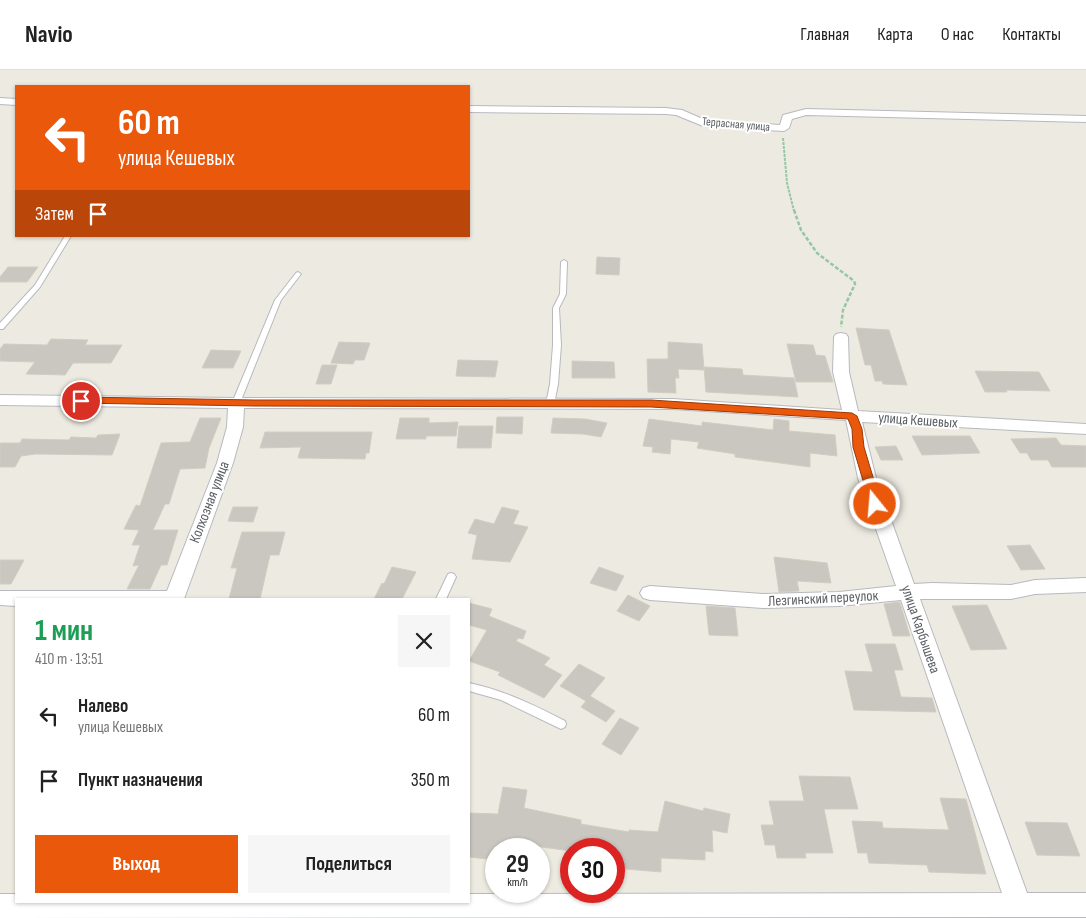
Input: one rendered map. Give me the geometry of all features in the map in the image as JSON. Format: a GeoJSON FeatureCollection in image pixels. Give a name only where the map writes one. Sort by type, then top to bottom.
{"type":"FeatureCollection","features":[{"type":"Feature","properties":{"kind":"street"},"geometry":{"type":"LineString","coordinates":[[0,101],[15,102]]}},
{"type":"Feature","properties":{"kind":"street","name":"Террасная улица"},"geometry":{"type":"LineString","coordinates":[[470,109],[666,111],[678,112],[703,122],[784,128],[787,117],[806,112],[1086,119]]}},
{"type":"Feature","properties":{"kind":"street","name":"улица Карбышева"},"geometry":{"type":"LineString","coordinates":[[841,337],[841,372],[875,504],[908,592],[1020,912]]}},
{"type":"Feature","properties":{"kind":"street","name":"улица Кешевых"},"geometry":{"type":"LineString","coordinates":[[0,400],[236,403],[673,404],[1086,429]]}},
{"type":"Feature","properties":{"kind":"street","name":"Колхозная улица"},"geometry":{"type":"LineString","coordinates":[[174,598],[224,463],[234,427],[236,403]]}},
{"type":"Feature","properties":{"kind":"street","name":"Лезгинский переулок"},"geometry":{"type":"LineString","coordinates":[[650,592],[763,601],[839,599],[908,592],[966,590],[1010,592],[1035,588],[1086,585]]}},
{"type":"Feature","properties":{"kind":"street"},"geometry":{"type":"LineString","coordinates":[[0,598],[15,598]]}},
{"type":"Feature","properties":{"kind":"street"},"geometry":{"type":"LineString","coordinates":[[0,907],[64,904],[438,903],[590,907],[1020,912],[1086,905]]}},
{"type":"Feature","properties":{"kind":"lane"},"geometry":{"type":"LineString","coordinates":[[0,327],[38,286],[67,237]]}},
{"type":"Feature","properties":{"kind":"lane"},"geometry":{"type":"LineString","coordinates":[[550,404],[554,384],[557,345],[556,308],[563,294],[564,262]]}},
{"type":"Feature","properties":{"kind":"lane"},"geometry":{"type":"LineString","coordinates":[[236,403],[278,300],[298,274]]}},
{"type":"Feature","properties":{"kind":"lane"},"geometry":{"type":"LineString","coordinates":[[441,598],[451,577]]}},
{"type":"Feature","properties":{"kind":"lane"},"geometry":{"type":"LineString","coordinates":[[470,687],[531,709],[561,724]]}},
{"type":"Feature","properties":{"kind":"path"},"geometry":{"type":"LineString","coordinates":[[784,128],[784,159],[795,218],[800,231],[808,244],[817,253],[854,281],[855,284],[843,310],[841,337]]}},
{"type":"Feature","properties":{"kind":"building"},"geometry":{"type":"Polygon","coordinates":[[[597,257],[620,258],[619,275],[596,274],[597,257]]]}},
{"type":"Feature","properties":{"kind":"building"},"geometry":{"type":"Polygon","coordinates":[[[8,267],[38,267],[27,282],[0,282],[0,277],[8,267]]]}},
{"type":"Feature","properties":{"kind":"building"},"geometry":{"type":"Polygon","coordinates":[[[856,328],[889,330],[907,385],[883,384],[882,381],[875,381],[871,365],[865,365],[856,328]]]}},
{"type":"Feature","properties":{"kind":"building"},"geometry":{"type":"Polygon","coordinates":[[[51,339],[88,340],[85,345],[122,345],[111,363],[73,363],[65,375],[26,374],[35,362],[0,361],[0,349],[4,344],[47,345],[51,339]]]}},
{"type":"Feature","properties":{"kind":"building"},"geometry":{"type":"Polygon","coordinates":[[[339,342],[370,343],[364,360],[355,360],[353,364],[331,363],[339,342]]]}},
{"type":"Feature","properties":{"kind":"building"},"geometry":{"type":"Polygon","coordinates":[[[668,342],[702,344],[704,370],[678,369],[679,378],[675,378],[676,393],[648,392],[647,359],[668,359],[668,342]]]}},
{"type":"Feature","properties":{"kind":"building"},"geometry":{"type":"Polygon","coordinates":[[[787,344],[813,345],[816,355],[825,356],[833,382],[796,382],[787,344]]]}},
{"type":"Feature","properties":{"kind":"building"},"geometry":{"type":"Polygon","coordinates":[[[211,350],[241,351],[233,368],[202,368],[211,350]]]}},
{"type":"Feature","properties":{"kind":"building"},"geometry":{"type":"Polygon","coordinates":[[[458,360],[498,361],[495,377],[456,376],[458,360]]]}},
{"type":"Feature","properties":{"kind":"building"},"geometry":{"type":"Polygon","coordinates":[[[572,361],[614,362],[615,378],[572,378],[572,361]]]}},
{"type":"Feature","properties":{"kind":"building"},"geometry":{"type":"Polygon","coordinates":[[[322,365],[337,365],[331,384],[316,384],[322,365]]]}},
{"type":"Feature","properties":{"kind":"building"},"geometry":{"type":"Polygon","coordinates":[[[704,367],[742,369],[743,375],[794,378],[798,397],[706,392],[704,367]]]}},
{"type":"Feature","properties":{"kind":"building"},"geometry":{"type":"Polygon","coordinates":[[[975,371],[1039,372],[1050,391],[1006,390],[1007,392],[985,392],[975,371]]]}},
{"type":"Feature","properties":{"kind":"building"},"geometry":{"type":"Polygon","coordinates":[[[497,417],[523,417],[522,434],[496,433],[497,417]]]}},
{"type":"Feature","properties":{"kind":"building"},"geometry":{"type":"Polygon","coordinates":[[[200,418],[221,418],[209,448],[205,468],[180,469],[169,504],[165,504],[153,530],[178,530],[167,565],[161,565],[150,589],[127,589],[139,565],[133,566],[140,545],[132,545],[139,530],[124,529],[136,505],[140,506],[161,443],[190,442],[200,418]]]}},
{"type":"Feature","properties":{"kind":"building"},"geometry":{"type":"Polygon","coordinates":[[[400,418],[429,418],[429,423],[458,422],[456,436],[396,439],[400,418]]]}},
{"type":"Feature","properties":{"kind":"building"},"geometry":{"type":"Polygon","coordinates":[[[553,418],[585,419],[607,423],[601,437],[583,434],[551,433],[553,418]]]}},
{"type":"Feature","properties":{"kind":"building"},"geometry":{"type":"Polygon","coordinates":[[[649,419],[702,426],[702,422],[773,430],[774,419],[789,421],[789,431],[835,435],[837,456],[810,453],[810,467],[735,457],[735,454],[697,448],[699,442],[671,439],[670,454],[652,452],[653,447],[643,446],[649,419]]]}},
{"type":"Feature","properties":{"kind":"building"},"geometry":{"type":"Polygon","coordinates":[[[459,426],[493,426],[491,448],[457,448],[459,426]]]}},
{"type":"Feature","properties":{"kind":"building"},"geometry":{"type":"Polygon","coordinates":[[[265,432],[372,432],[369,453],[366,453],[365,459],[298,458],[301,447],[260,448],[265,432]]]}},
{"type":"Feature","properties":{"kind":"building"},"geometry":{"type":"Polygon","coordinates":[[[120,434],[112,455],[36,454],[21,456],[15,467],[0,467],[0,443],[20,443],[22,439],[69,440],[71,437],[96,438],[98,435],[120,434]]]}},
{"type":"Feature","properties":{"kind":"building"},"geometry":{"type":"Polygon","coordinates":[[[912,436],[970,436],[980,453],[922,455],[912,436]]]}},
{"type":"Feature","properties":{"kind":"building"},"geometry":{"type":"Polygon","coordinates":[[[1056,438],[1061,445],[1086,446],[1086,467],[1052,467],[1048,460],[1031,460],[1027,453],[1020,453],[1011,439],[1056,438]]]}},
{"type":"Feature","properties":{"kind":"building"},"geometry":{"type":"Polygon","coordinates":[[[896,446],[903,460],[881,460],[875,447],[896,446]]]}},
{"type":"Feature","properties":{"kind":"building"},"geometry":{"type":"Polygon","coordinates":[[[233,507],[258,507],[253,522],[228,521],[233,507]]]}},
{"type":"Feature","properties":{"kind":"building"},"geometry":{"type":"Polygon","coordinates":[[[502,507],[519,511],[513,524],[528,527],[510,562],[472,559],[477,535],[468,533],[475,519],[494,524],[502,507]]]}},
{"type":"Feature","properties":{"kind":"building"},"geometry":{"type":"Polygon","coordinates":[[[242,532],[285,532],[279,555],[270,555],[260,598],[229,598],[237,568],[231,568],[242,532]]]}},
{"type":"Feature","properties":{"kind":"building"},"geometry":{"type":"Polygon","coordinates":[[[1030,545],[1045,569],[1021,570],[1007,546],[1030,545]]]}},
{"type":"Feature","properties":{"kind":"building"},"geometry":{"type":"Polygon","coordinates":[[[774,557],[827,563],[831,583],[797,581],[799,591],[779,592],[774,557]]]}},
{"type":"Feature","properties":{"kind":"building"},"geometry":{"type":"Polygon","coordinates":[[[0,560],[24,560],[11,584],[0,584],[0,560]]]}},
{"type":"Feature","properties":{"kind":"building"},"geometry":{"type":"Polygon","coordinates":[[[392,567],[416,572],[403,598],[374,598],[382,583],[384,584],[392,567]]]}},
{"type":"Feature","properties":{"kind":"building"},"geometry":{"type":"Polygon","coordinates":[[[599,567],[624,576],[616,591],[590,583],[599,567]]]}},
{"type":"Feature","properties":{"kind":"building"},"geometry":{"type":"Polygon","coordinates":[[[628,595],[650,606],[639,621],[617,611],[628,595]]]}},
{"type":"Feature","properties":{"kind":"building"},"geometry":{"type":"Polygon","coordinates":[[[899,602],[910,636],[893,636],[884,604],[899,602]]]}},
{"type":"Feature","properties":{"kind":"building"},"geometry":{"type":"Polygon","coordinates":[[[470,603],[492,609],[489,616],[526,631],[523,639],[518,638],[516,641],[550,658],[544,665],[562,675],[544,698],[498,675],[500,672],[470,661],[487,630],[470,625],[470,603]]]}},
{"type":"Feature","properties":{"kind":"building"},"geometry":{"type":"Polygon","coordinates":[[[987,605],[1007,649],[971,650],[952,606],[987,605]]]}},
{"type":"Feature","properties":{"kind":"building"},"geometry":{"type":"Polygon","coordinates":[[[706,606],[735,608],[738,636],[709,635],[706,606]]]}},
{"type":"Feature","properties":{"kind":"building"},"geometry":{"type":"Polygon","coordinates":[[[865,644],[895,644],[903,670],[894,670],[901,697],[932,698],[936,712],[854,710],[845,671],[873,672],[865,644]]]}},
{"type":"Feature","properties":{"kind":"building"},"geometry":{"type":"Polygon","coordinates":[[[579,664],[605,678],[590,696],[615,711],[606,722],[581,707],[586,701],[560,686],[579,664]]]}},
{"type":"Feature","properties":{"kind":"building"},"geometry":{"type":"Polygon","coordinates":[[[620,718],[639,728],[621,755],[602,744],[620,718]]]}},
{"type":"Feature","properties":{"kind":"building"},"geometry":{"type":"Polygon","coordinates":[[[799,776],[850,777],[858,809],[824,809],[833,853],[805,853],[806,858],[777,858],[775,845],[765,845],[761,825],[774,825],[769,801],[804,801],[799,776]]]}},
{"type":"Feature","properties":{"kind":"building"},"geometry":{"type":"Polygon","coordinates":[[[503,787],[527,790],[524,808],[581,820],[581,824],[629,832],[629,830],[658,832],[665,801],[703,811],[704,808],[730,814],[727,833],[712,830],[713,852],[705,851],[705,860],[661,858],[661,872],[625,869],[625,838],[560,838],[560,850],[550,848],[550,838],[485,838],[485,859],[470,857],[470,813],[498,814],[503,787]]]}},
{"type":"Feature","properties":{"kind":"building"},"geometry":{"type":"Polygon","coordinates":[[[940,798],[966,799],[986,874],[929,872],[927,865],[869,863],[867,853],[858,853],[852,821],[882,822],[883,828],[949,830],[940,798]]]}},
{"type":"Feature","properties":{"kind":"building"},"geometry":{"type":"Polygon","coordinates":[[[1025,822],[1067,823],[1080,856],[1037,855],[1025,822]]]}},
{"type":"Feature","properties":{"kind":"route"},"geometry":{"type":"LineString","coordinates":[[81,401],[651,403],[852,416],[857,429],[859,447],[875,504]]}}]}
